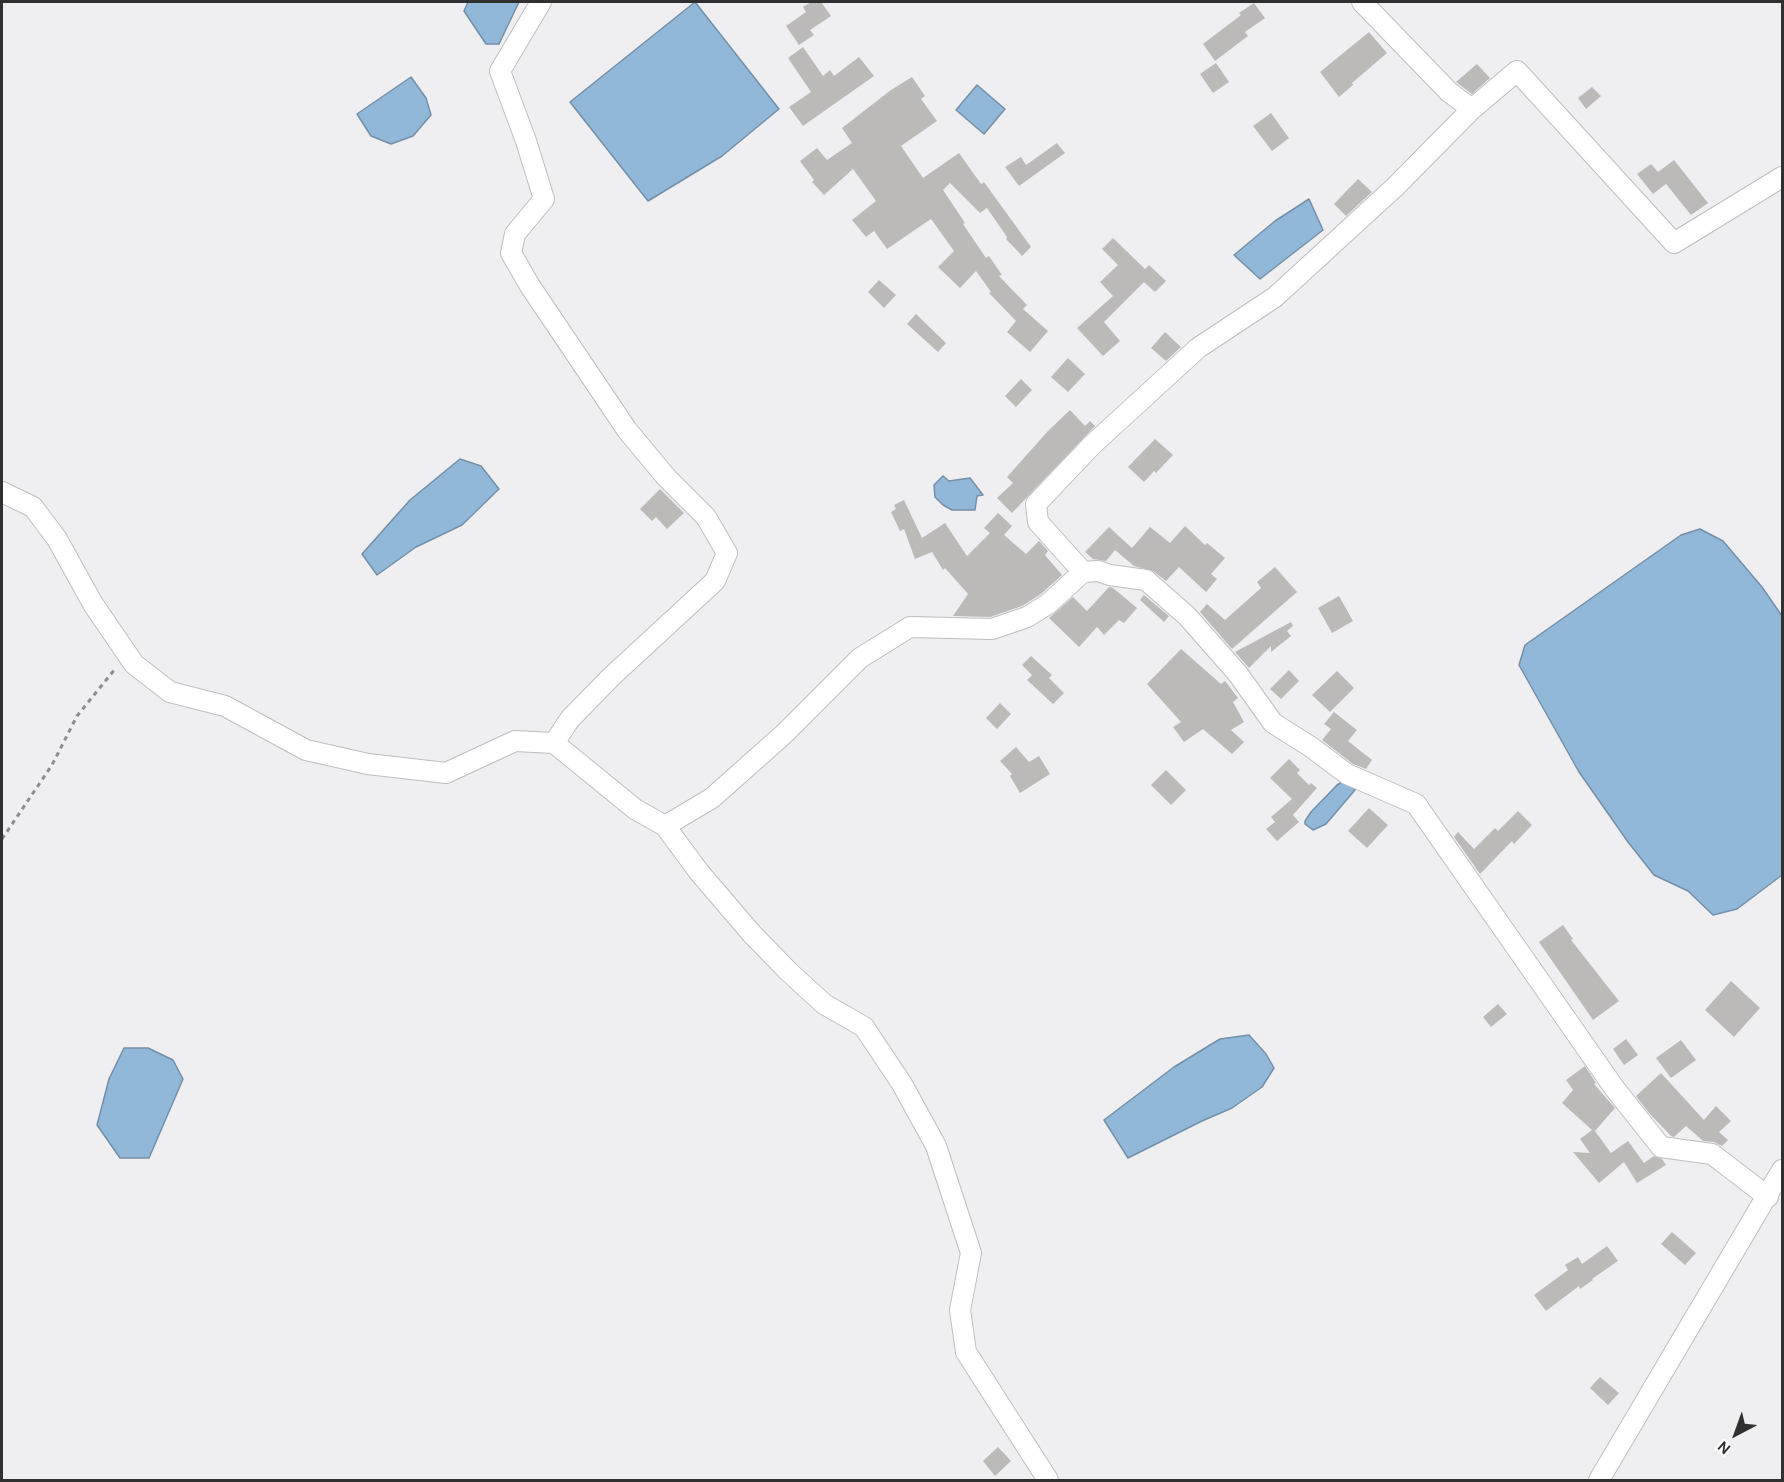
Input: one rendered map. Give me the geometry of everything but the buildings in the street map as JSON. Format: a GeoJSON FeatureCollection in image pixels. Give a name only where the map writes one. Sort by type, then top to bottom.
{"type":"FeatureCollection","features":[{"type":"Feature","properties":{"kind":"street"},"geometry":{"type":"LineString","coordinates":[[541,2],[500,71],[544,199],[515,234],[511,253],[530,286],[627,430],[666,477],[706,517],[727,553],[715,580],[611,677],[570,719],[554,743]]}},
{"type":"Feature","properties":{"kind":"street"},"geometry":{"type":"LineString","coordinates":[[1362,2],[1449,92],[1472,109]]}},
{"type":"Feature","properties":{"kind":"street"},"geometry":{"type":"LineString","coordinates":[[1083,572],[1038,522],[1036,504],[1092,445],[1198,348],[1275,297],[1395,187],[1472,109],[1517,71],[1674,243],[1782,177]]}},
{"type":"Feature","properties":{"kind":"street"},"geometry":{"type":"LineString","coordinates":[[2,492],[33,507],[57,539],[93,604],[128,656],[134,664],[170,693],[225,706],[306,750],[368,764],[446,772],[515,741],[554,743],[635,809],[665,826],[699,872],[752,934],[789,972],[824,1004],[864,1027],[902,1084],[936,1146],[970,1253],[960,1310],[966,1352],[1048,1480]]}},
{"type":"Feature","properties":{"kind":"street"},"geometry":{"type":"LineString","coordinates":[[665,826],[712,798],[784,734],[860,658],[910,627],[992,629],[1027,617],[1048,604],[1083,572],[1098,571],[1146,580],[1187,616],[1238,674],[1273,723],[1311,747],[1347,774],[1416,804],[1615,1089],[1661,1147],[1712,1154],[1768,1197]]}},
{"type":"Feature","properties":{"kind":"street"},"geometry":{"type":"LineString","coordinates":[[1599,1480],[1782,1170]]}},
{"type":"Feature","properties":{"kind":"path"},"geometry":{"type":"LineString","coordinates":[[2,838],[52,765],[77,716],[128,656]]}},
{"type":"Feature","properties":{"kind":"water"},"geometry":{"type":"Polygon","coordinates":[[[468,2],[519,2],[499,44],[486,44],[464,11],[468,2]]]}},
{"type":"Feature","properties":{"kind":"water"},"geometry":{"type":"Polygon","coordinates":[[[695,2],[779,109],[722,156],[648,201],[570,102],[695,2]]]}},
{"type":"Feature","properties":{"kind":"water"},"geometry":{"type":"Polygon","coordinates":[[[411,77],[426,98],[431,115],[413,136],[391,144],[371,136],[357,114],[411,77]]]}},
{"type":"Feature","properties":{"kind":"water"},"geometry":{"type":"Polygon","coordinates":[[[977,85],[1005,109],[984,134],[956,110],[977,85]]]}},
{"type":"Feature","properties":{"kind":"water"},"geometry":{"type":"Polygon","coordinates":[[[1309,199],[1323,230],[1260,279],[1234,255],[1275,221],[1309,199]]]}},
{"type":"Feature","properties":{"kind":"water"},"geometry":{"type":"Polygon","coordinates":[[[460,459],[481,466],[499,489],[462,525],[416,547],[377,575],[362,554],[410,500],[460,459]]]}},
{"type":"Feature","properties":{"kind":"water"},"geometry":{"type":"Polygon","coordinates":[[[943,476],[949,481],[970,478],[983,495],[977,496],[975,510],[952,510],[935,497],[934,485],[943,476]]]}},
{"type":"Feature","properties":{"kind":"water"},"geometry":{"type":"Polygon","coordinates":[[[1700,529],[1723,541],[1762,587],[1782,616],[1782,875],[1737,909],[1713,915],[1688,891],[1654,875],[1628,842],[1579,772],[1519,665],[1525,645],[1681,535],[1700,529]]]}},
{"type":"Feature","properties":{"kind":"water"},"geometry":{"type":"Polygon","coordinates":[[[1347,779],[1355,790],[1326,824],[1313,830],[1305,824],[1311,812],[1337,785],[1347,779]]]}},
{"type":"Feature","properties":{"kind":"water"},"geometry":{"type":"Polygon","coordinates":[[[1249,1035],[1266,1054],[1274,1068],[1262,1087],[1232,1108],[1128,1158],[1104,1120],[1174,1067],[1220,1039],[1249,1035]]]}},
{"type":"Feature","properties":{"kind":"water"},"geometry":{"type":"Polygon","coordinates":[[[124,1048],[148,1048],[173,1060],[183,1079],[149,1158],[120,1158],[97,1125],[109,1079],[124,1048]]]}}]}
